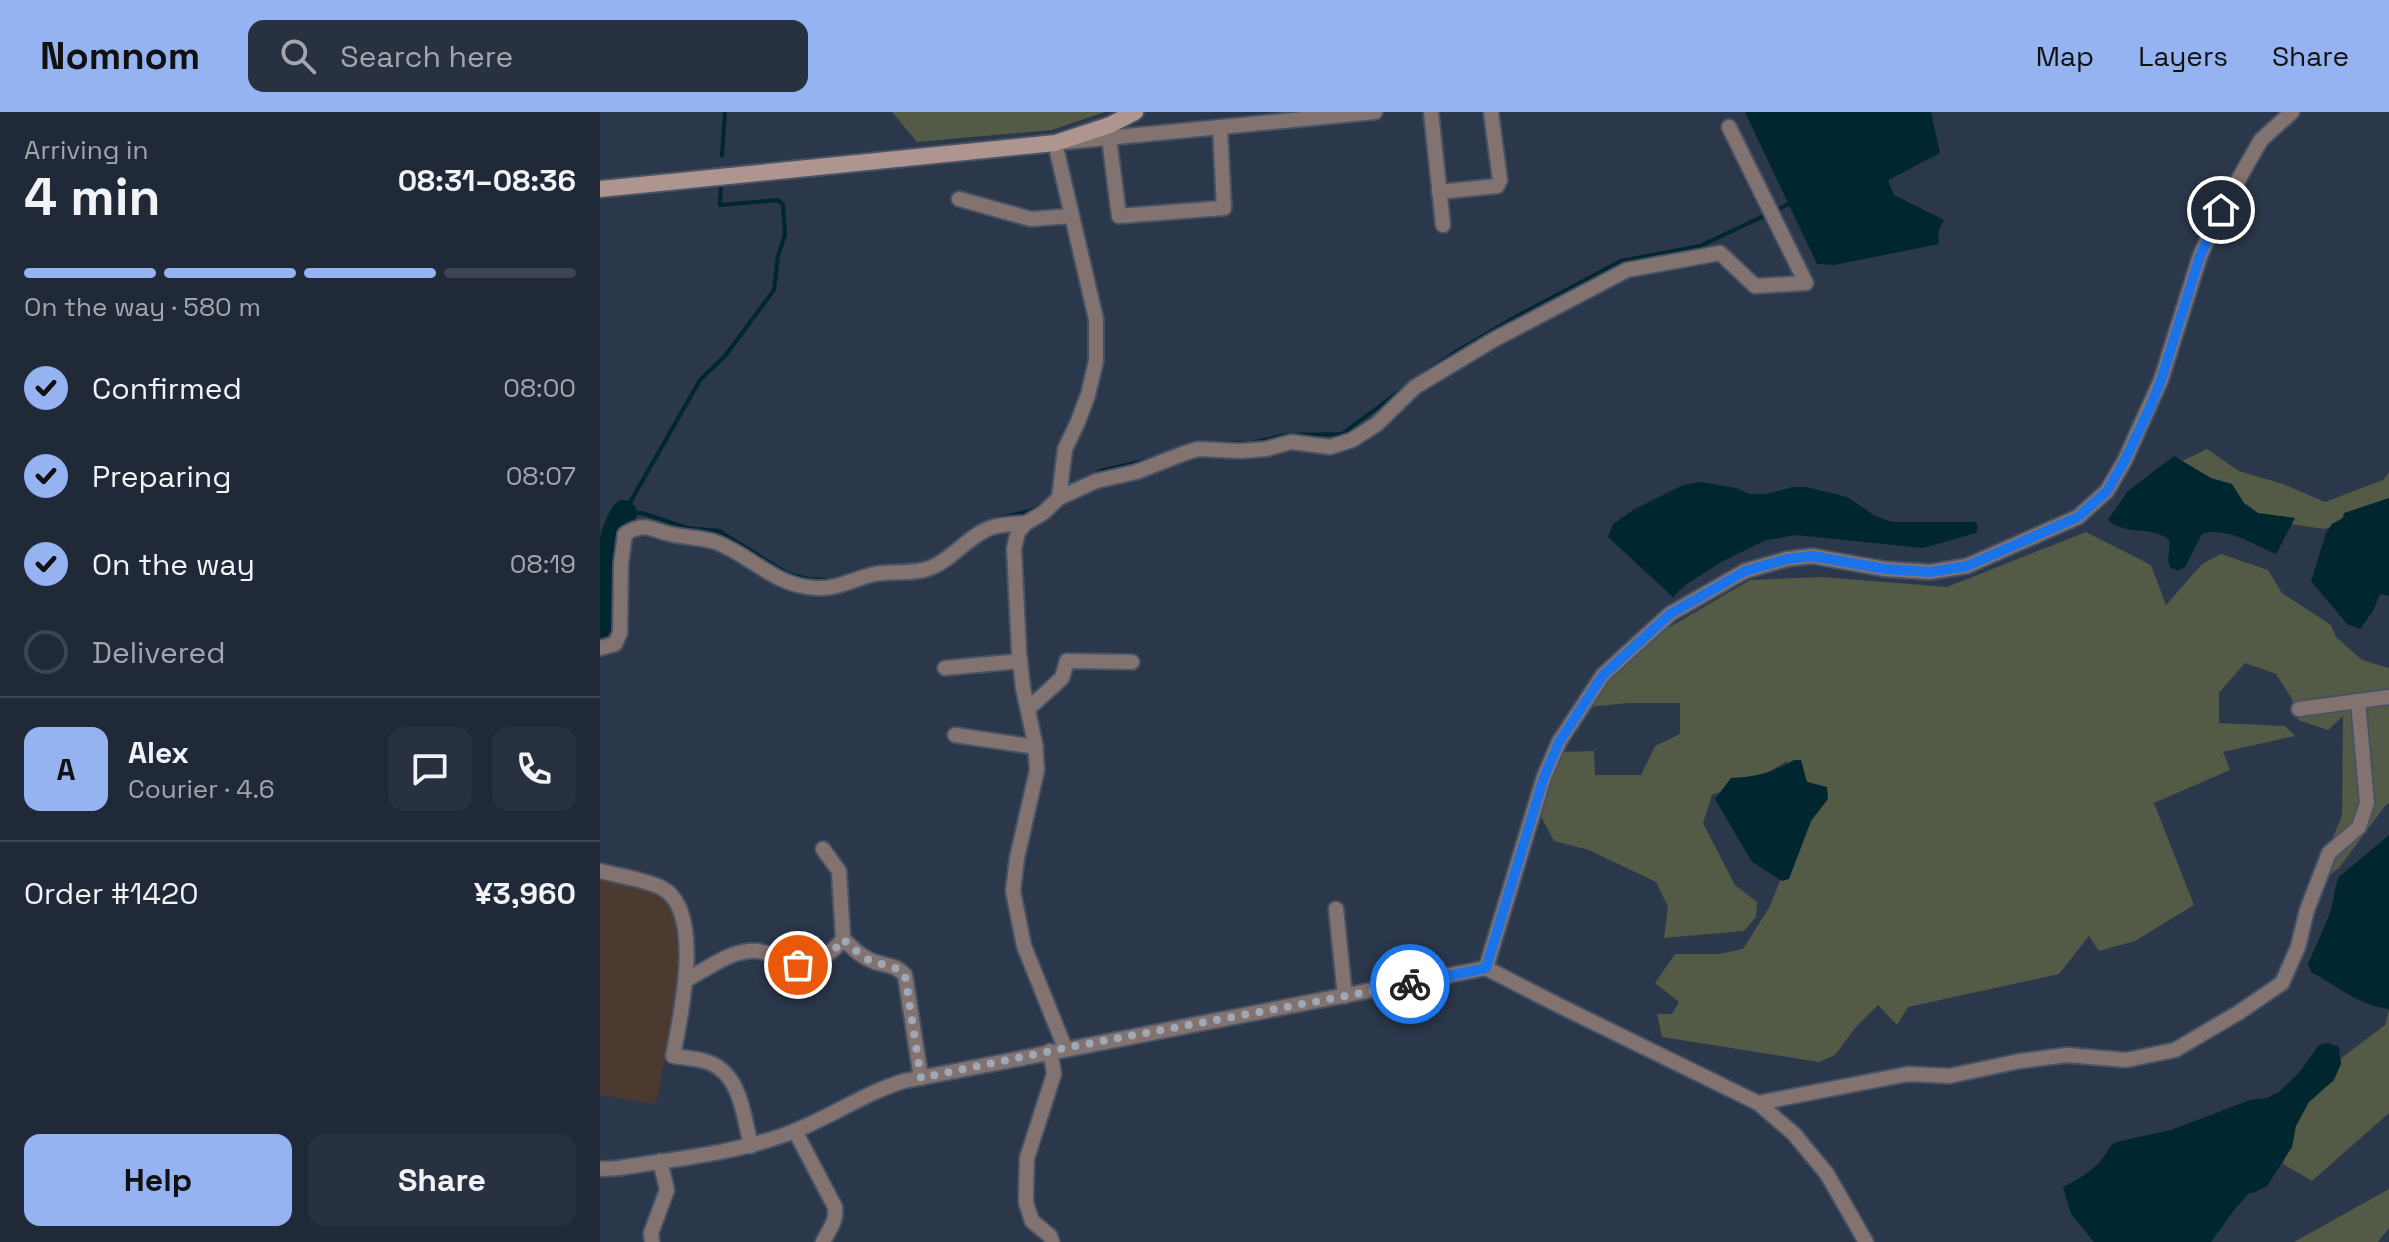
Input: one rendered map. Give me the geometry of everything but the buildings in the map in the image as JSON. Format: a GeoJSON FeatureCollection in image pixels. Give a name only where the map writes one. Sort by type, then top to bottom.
{"type":"FeatureCollection","features":[{"type":"Feature","properties":{"kind":"street"},"geometry":{"type":"LineString","coordinates":[[1055,143],[1110,125],[1135,112]]}},
{"type":"Feature","properties":{"kind":"street"},"geometry":{"type":"LineString","coordinates":[[600,189],[1375,112]]}},
{"type":"Feature","properties":{"kind":"street"},"geometry":{"type":"LineString","coordinates":[[1431,112],[1443,225]]}},
{"type":"Feature","properties":{"kind":"street"},"geometry":{"type":"LineString","coordinates":[[1439,192],[1497,186],[1500,180],[1491,112]]}},
{"type":"Feature","properties":{"kind":"street"},"geometry":{"type":"LineString","coordinates":[[1486,968],[1544,777],[1559,742],[1603,675],[1670,614],[1745,571],[1787,559],[1812,556],[1885,569],[1930,572],[1967,566],[2078,517],[2107,491],[2125,460],[2161,380],[2200,256],[2221,210],[2261,140],[2292,112]]}},
{"type":"Feature","properties":{"kind":"street"},"geometry":{"type":"LineString","coordinates":[[1109,138],[1119,216],[1224,208],[1220,127]]}},
{"type":"Feature","properties":{"kind":"street"},"geometry":{"type":"LineString","coordinates":[[1052,1242],[1050,1236],[1032,1221],[1026,1203],[1027,1158],[1054,1074],[1057,1050],[1024,946],[1013,891],[1017,858],[1037,770],[1036,747],[1020,661],[1014,548],[1018,532],[1059,498],[1096,481],[1136,472],[1198,449],[1240,451],[1266,449],[1291,442],[1330,447],[1352,440],[1377,424],[1415,387],[1495,339],[1627,270],[1720,253],[1755,286],[1806,283],[1729,127]]}},
{"type":"Feature","properties":{"kind":"street"},"geometry":{"type":"LineString","coordinates":[[1055,143],[1096,319],[1096,361],[1088,395],[1065,449],[1059,498]]}},
{"type":"Feature","properties":{"kind":"street"},"geometry":{"type":"LineString","coordinates":[[959,199],[1031,219],[1072,216]]}},
{"type":"Feature","properties":{"kind":"street"},"geometry":{"type":"LineString","coordinates":[[600,648],[615,644],[620,633],[621,564],[625,534],[634,528],[650,526],[668,534],[714,541],[789,584],[818,588],[843,586],[876,573],[928,569],[949,558],[989,528],[1026,523]]}},
{"type":"Feature","properties":{"kind":"street"},"geometry":{"type":"LineString","coordinates":[[945,668],[1020,661]]}},
{"type":"Feature","properties":{"kind":"street"},"geometry":{"type":"LineString","coordinates":[[1028,709],[1062,678],[1067,661],[1132,662]]}},
{"type":"Feature","properties":{"kind":"street"},"geometry":{"type":"LineString","coordinates":[[2299,709],[2389,697]]}},
{"type":"Feature","properties":{"kind":"street"},"geometry":{"type":"LineString","coordinates":[[1758,1103],[1908,1074],[1949,1076],[2067,1055],[2126,1060],[2175,1050],[2238,1013],[2282,983],[2298,947],[2307,910],[2329,853],[2359,827],[2367,803],[2358,701]]}},
{"type":"Feature","properties":{"kind":"street"},"geometry":{"type":"LineString","coordinates":[[955,735],[1036,747]]}},
{"type":"Feature","properties":{"kind":"street"},"geometry":{"type":"LineString","coordinates":[[686,980],[729,957],[748,951],[758,951],[798,965],[810,965],[837,948],[843,939],[839,871],[823,849]]}},
{"type":"Feature","properties":{"kind":"street"},"geometry":{"type":"LineString","coordinates":[[600,871],[662,888],[676,902],[685,926],[686,980],[673,1056],[710,1063],[726,1073],[737,1091],[751,1146]]}},
{"type":"Feature","properties":{"kind":"street"},"geometry":{"type":"LineString","coordinates":[[1336,909],[1345,996]]}},
{"type":"Feature","properties":{"kind":"street"},"geometry":{"type":"LineString","coordinates":[[843,939],[857,953],[873,962],[899,968],[905,975],[921,1078]]}},
{"type":"Feature","properties":{"kind":"street"},"geometry":{"type":"LineString","coordinates":[[600,1169],[751,1146],[795,1131],[880,1088],[921,1078],[1486,968],[1758,1103],[1794,1134],[1827,1174],[1866,1242]]}},
{"type":"Feature","properties":{"kind":"street"},"geometry":{"type":"LineString","coordinates":[[795,1131],[835,1207],[836,1216],[823,1242]]}},
{"type":"Feature","properties":{"kind":"street"},"geometry":{"type":"LineString","coordinates":[[652,1242],[651,1233],[667,1190],[660,1161]]}},
{"type":"Feature","properties":{"kind":"shaded area"},"geometry":{"type":"Polygon","coordinates":[[[600,874],[655,890],[676,916],[678,981],[675,1010],[656,1104],[600,1095],[600,874]]]}},
{"type":"Feature","properties":{"kind":"green space"},"geometry":{"type":"Polygon","coordinates":[[[892,112],[1105,112],[1052,130],[917,142],[892,112]]]}},
{"type":"Feature","properties":{"kind":"green space"},"geometry":{"type":"Polygon","coordinates":[[[2207,449],[2239,471],[2283,484],[2325,502],[2383,480],[2389,472],[2389,513],[2324,529],[2283,523],[2248,524],[2178,463],[2207,449]]]}},
{"type":"Feature","properties":{"kind":"green space"},"geometry":{"type":"Polygon","coordinates":[[[2086,532],[2151,565],[2166,605],[2202,564],[2221,554],[2268,570],[2282,593],[2331,625],[2336,637],[2362,660],[2389,668],[2389,803],[2339,868],[2310,889],[2342,816],[2343,716],[2328,730],[2298,720],[2292,699],[2276,674],[2245,663],[2219,693],[2219,723],[2285,726],[2295,736],[2223,752],[2230,770],[2154,803],[2194,905],[2135,941],[2099,951],[2089,936],[2059,974],[1908,1007],[1897,1025],[1878,1005],[1835,1055],[1819,1062],[1662,1037],[1657,1014],[1672,1014],[1679,1002],[1655,983],[1675,954],[1719,954],[1743,949],[1770,906],[1803,823],[1790,790],[1787,761],[1755,780],[1712,795],[1703,823],[1735,885],[1757,902],[1756,917],[1744,931],[1664,938],[1668,907],[1656,882],[1589,850],[1554,841],[1536,807],[1558,752],[1594,751],[1595,775],[1641,775],[1655,746],[1680,734],[1680,703],[1628,703],[1579,708],[1668,628],[1750,580],[1822,577],[1947,587],[2086,532]]]}},
{"type":"Feature","properties":{"kind":"green space"},"geometry":{"type":"Polygon","coordinates":[[[2389,1010],[2389,1113],[2312,1181],[2283,1164],[2295,1108],[2324,1086],[2340,1059],[2385,1025],[2389,1010]]]}},
{"type":"Feature","properties":{"kind":"green space"},"geometry":{"type":"Polygon","coordinates":[[[2389,1189],[2389,1228],[2378,1242],[2294,1242],[2389,1189]]]}},
{"type":"Feature","properties":{"kind":"water"},"geometry":{"type":"Polygon","coordinates":[[[1745,112],[1931,112],[1940,153],[1888,180],[1894,195],[1944,220],[1938,232],[1939,244],[1834,265],[1817,264],[1745,112]]]}},
{"type":"Feature","properties":{"kind":"water"},"geometry":{"type":"Polygon","coordinates":[[[2174,456],[2211,478],[2232,484],[2244,503],[2258,513],[2295,518],[2276,554],[2240,538],[2211,532],[2202,534],[2185,567],[2178,571],[2170,567],[2168,560],[2170,541],[2156,533],[2122,528],[2108,520],[2128,491],[2174,456]]]}},
{"type":"Feature","properties":{"kind":"water"},"geometry":{"type":"Polygon","coordinates":[[[1701,482],[1736,488],[1749,494],[1806,487],[1847,497],[1875,516],[1892,522],[1976,522],[1978,527],[1976,533],[1923,548],[1796,535],[1766,540],[1721,562],[1685,585],[1673,597],[1608,537],[1613,524],[1633,510],[1683,485],[1701,482]]]}},
{"type":"Feature","properties":{"kind":"water"},"geometry":{"type":"Polygon","coordinates":[[[2389,498],[2389,596],[2380,594],[2360,629],[2347,624],[2311,581],[2326,533],[2332,524],[2343,518],[2344,513],[2389,498]]]}},
{"type":"Feature","properties":{"kind":"water"},"geometry":{"type":"Polygon","coordinates":[[[1794,760],[1801,760],[1807,782],[1827,787],[1828,799],[1811,821],[1789,879],[1782,881],[1752,862],[1715,799],[1731,778],[1764,774],[1794,760]]]}},
{"type":"Feature","properties":{"kind":"water"},"geometry":{"type":"Polygon","coordinates":[[[2389,835],[2389,1009],[2368,1004],[2348,994],[2311,972],[2308,964],[2329,916],[2339,877],[2389,835]]]}},
{"type":"Feature","properties":{"kind":"water"},"geometry":{"type":"Polygon","coordinates":[[[2328,1043],[2339,1047],[2341,1064],[2334,1080],[2309,1102],[2296,1126],[2292,1147],[2267,1186],[2249,1193],[2211,1242],[2094,1242],[2071,1214],[2063,1187],[2095,1167],[2116,1142],[2171,1130],[2250,1100],[2267,1098],[2279,1092],[2298,1074],[2319,1045],[2328,1043]]]}},
{"type":"Feature","properties":{"kind":"waterway"},"geometry":{"type":"LineString","coordinates":[[722,155],[725,112]]}},
{"type":"Feature","properties":{"kind":"waterway"},"geometry":{"type":"LineString","coordinates":[[721,186],[720,205],[778,200],[783,205],[785,235],[778,256],[774,290],[725,356],[700,380],[624,513],[642,513],[687,528],[719,531],[788,574],[831,580]]}},
{"type":"Feature","properties":{"kind":"waterway"},"geometry":{"type":"LineString","coordinates":[[1421,376],[1512,319],[1621,261],[1700,246],[1789,204]]}},
{"type":"Feature","properties":{"kind":"waterway"},"geometry":{"type":"LineString","coordinates":[[1209,443],[1251,443],[1286,435],[1342,434],[1404,388]]}},
{"type":"Feature","properties":{"kind":"waterway"},"geometry":{"type":"LineString","coordinates":[[1091,476],[1148,460]]}},
{"type":"Feature","properties":{"kind":"waterway"},"geometry":{"type":"LineString","coordinates":[[1001,518],[1042,505]]}},
{"type":"Feature","properties":{"kind":"waterway"},"geometry":{"type":"LineString","coordinates":[[600,625],[607,604],[612,546],[624,513]]}},
{"type":"Feature","properties":{"kind":"way so far"},"geometry":{"type":"LineString","coordinates":[[798,965],[810,965],[837,948],[843,939],[857,953],[873,962],[899,968],[905,975],[921,1078],[1410,984]]}},
{"type":"Feature","properties":{"kind":"route"},"geometry":{"type":"LineString","coordinates":[[1410,984],[1486,968],[1544,777],[1559,742],[1603,675],[1670,614],[1745,571],[1787,559],[1812,556],[1885,569],[1930,572],[1967,566],[2078,517],[2107,491],[2151,405],[2200,256],[2221,210]]}}]}
